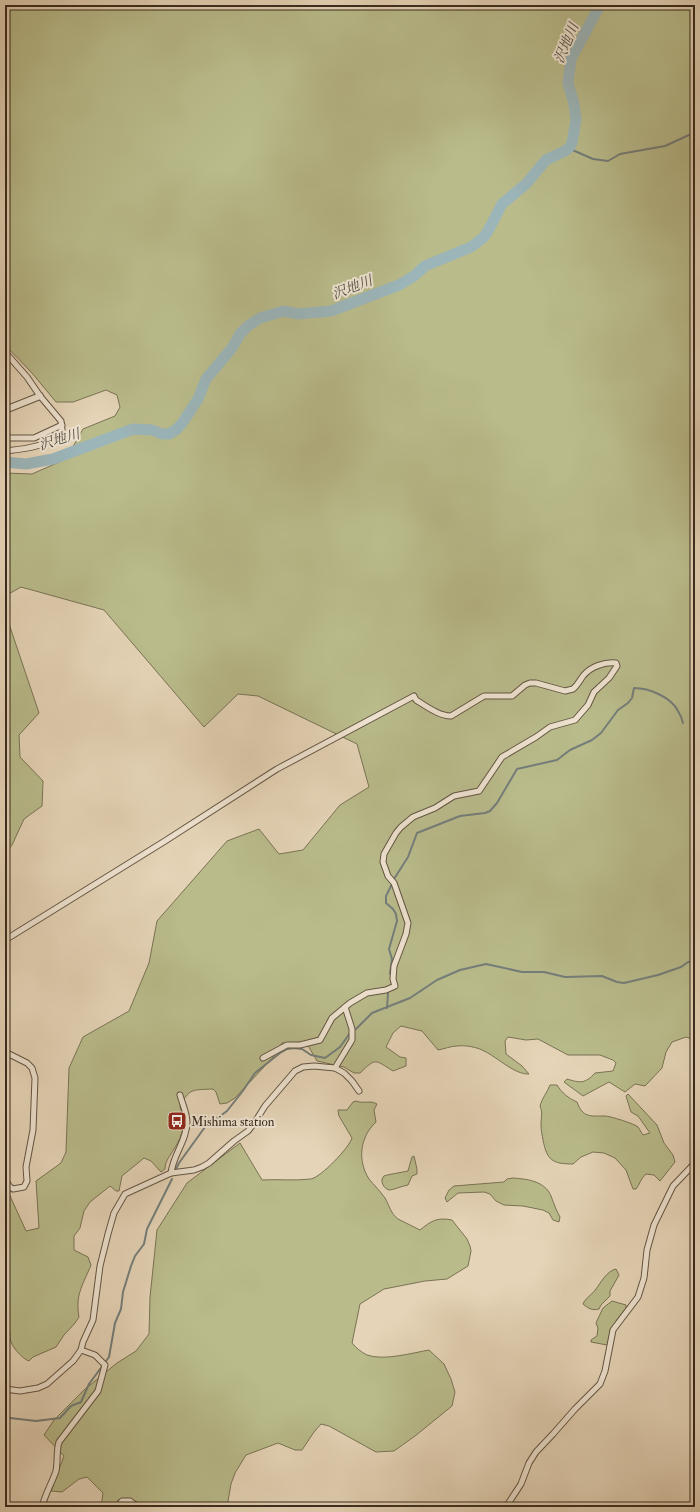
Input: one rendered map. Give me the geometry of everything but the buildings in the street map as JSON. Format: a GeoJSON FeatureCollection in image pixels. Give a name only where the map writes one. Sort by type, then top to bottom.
{"type":"FeatureCollection","features":[{"type":"Feature","properties":{"kind":"street"},"geometry":{"type":"LineString","coordinates":[[5,352],[27,377],[40,396],[57,416],[62,425],[62,430],[59,434],[37,446],[5,451]]}},
{"type":"Feature","properties":{"kind":"street"},"geometry":{"type":"LineString","coordinates":[[5,410],[40,396]]}},
{"type":"Feature","properties":{"kind":"street"},"geometry":{"type":"LineString","coordinates":[[5,438],[34,438],[62,425]]}},
{"type":"Feature","properties":{"kind":"street"},"geometry":{"type":"LineString","coordinates":[[5,940],[278,769],[414,696],[416,700],[445,716],[451,716],[484,696],[509,697],[530,683],[536,683],[565,691],[574,689],[588,671],[603,665],[616,663],[617,666],[613,674],[594,692],[588,705],[575,720],[550,727],[502,757],[479,791],[454,796],[435,808],[413,818],[401,827],[384,854],[383,862],[388,876],[394,883],[407,918],[408,926],[394,966],[393,972],[395,986],[386,990],[367,993],[345,1007],[332,1018],[320,1040],[300,1046],[287,1045],[263,1058]]}},
{"type":"Feature","properties":{"kind":"street"},"geometry":{"type":"LineString","coordinates":[[334,1068],[352,1040],[352,1029],[345,1007]]}},
{"type":"Feature","properties":{"kind":"street"},"geometry":{"type":"LineString","coordinates":[[5,1052],[27,1062],[32,1068],[35,1078],[32,1130],[26,1167],[27,1181],[24,1187],[13,1189],[5,1180]]}},
{"type":"Feature","properties":{"kind":"street"},"geometry":{"type":"LineString","coordinates":[[5,1390],[32,1389],[48,1384],[73,1361],[81,1350],[82,1342],[93,1320],[100,1266],[114,1214],[125,1194],[171,1173],[202,1167],[248,1131],[256,1122],[265,1106],[295,1071],[303,1067],[314,1066],[334,1068],[344,1073],[358,1091]]}},
{"type":"Feature","properties":{"kind":"street"},"geometry":{"type":"LineString","coordinates":[[171,1173],[172,1163],[185,1134],[187,1121],[180,1095]]}},
{"type":"Feature","properties":{"kind":"street"},"geometry":{"type":"LineString","coordinates":[[506,1507],[521,1484],[529,1463],[536,1452],[575,1408],[600,1384],[605,1371],[613,1330],[638,1297],[644,1278],[647,1250],[654,1225],[673,1186],[695,1163]]}},
{"type":"Feature","properties":{"kind":"street"},"geometry":{"type":"LineString","coordinates":[[5,1331],[7,1333],[5,1350]]}},
{"type":"Feature","properties":{"kind":"street"},"geometry":{"type":"LineString","coordinates":[[42,1507],[56,1471],[57,1449],[59,1442],[98,1391],[104,1364],[95,1355],[81,1350]]}},
{"type":"Feature","properties":{"kind":"street"},"geometry":{"type":"LineString","coordinates":[[118,1507],[122,1501],[130,1501],[138,1507]]}},
{"type":"Feature","properties":{"kind":"green space"},"geometry":{"type":"Polygon","coordinates":[[[5,5],[695,5],[695,1046],[692,1039],[686,1037],[672,1042],[666,1052],[662,1068],[645,1086],[635,1084],[625,1092],[609,1082],[583,1096],[564,1082],[567,1079],[582,1082],[595,1073],[613,1071],[616,1063],[613,1060],[600,1055],[568,1055],[538,1039],[526,1040],[508,1037],[505,1041],[506,1054],[522,1066],[529,1074],[518,1072],[489,1054],[474,1047],[455,1046],[438,1050],[422,1031],[401,1026],[393,1033],[386,1047],[400,1057],[406,1058],[406,1066],[393,1071],[378,1062],[375,1062],[360,1073],[354,1073],[344,1067],[317,1061],[306,1042],[282,1043],[275,1055],[235,1098],[227,1103],[220,1104],[216,1092],[213,1089],[192,1091],[186,1096],[180,1107],[183,1118],[183,1129],[177,1144],[167,1161],[165,1169],[161,1172],[151,1161],[144,1158],[122,1176],[119,1191],[116,1191],[110,1186],[90,1202],[84,1211],[80,1228],[74,1236],[74,1250],[88,1257],[91,1265],[79,1296],[79,1317],[56,1347],[33,1357],[29,1361],[21,1356],[14,1347],[5,1326],[5,1185],[26,1231],[39,1228],[36,1181],[61,1163],[66,1152],[69,1068],[83,1037],[129,1011],[149,963],[157,921],[227,841],[259,829],[279,854],[303,850],[340,805],[369,787],[357,744],[258,696],[238,694],[204,727],[104,610],[21,587],[5,596],[5,473],[32,474],[66,459],[83,429],[115,416],[120,407],[117,395],[106,390],[73,402],[56,402],[32,373],[5,345],[5,5]]]}},
{"type":"Feature","properties":{"kind":"green space"},"geometry":{"type":"Polygon","coordinates":[[[5,612],[39,713],[19,735],[20,757],[43,781],[42,806],[24,819],[12,845],[5,854],[5,612]]]}},
{"type":"Feature","properties":{"kind":"green space"},"geometry":{"type":"Polygon","coordinates":[[[550,1085],[557,1085],[566,1095],[577,1102],[582,1111],[588,1115],[605,1116],[628,1122],[639,1128],[643,1135],[650,1133],[638,1116],[631,1112],[626,1096],[628,1094],[657,1125],[664,1143],[673,1155],[675,1162],[660,1181],[654,1175],[646,1174],[636,1189],[633,1189],[626,1170],[615,1158],[604,1153],[593,1152],[581,1157],[573,1164],[555,1162],[546,1152],[541,1126],[542,1113],[540,1106],[550,1085]]]}},
{"type":"Feature","properties":{"kind":"green space"},"geometry":{"type":"Polygon","coordinates":[[[353,1102],[372,1102],[377,1104],[374,1110],[376,1122],[366,1135],[362,1149],[363,1164],[369,1179],[385,1198],[394,1215],[398,1219],[420,1230],[434,1220],[452,1220],[467,1239],[471,1251],[468,1266],[447,1279],[425,1281],[384,1289],[360,1304],[352,1343],[363,1353],[374,1357],[398,1356],[429,1350],[444,1364],[451,1379],[455,1392],[452,1406],[394,1451],[376,1452],[329,1426],[321,1424],[302,1450],[295,1450],[278,1443],[246,1455],[235,1473],[231,1484],[227,1507],[144,1507],[135,1501],[126,1499],[118,1500],[113,1507],[101,1507],[103,1493],[87,1477],[79,1479],[62,1492],[51,1491],[64,1456],[44,1435],[54,1420],[84,1390],[117,1363],[136,1351],[149,1334],[150,1297],[157,1230],[187,1183],[240,1143],[262,1180],[305,1180],[316,1177],[334,1162],[350,1143],[352,1138],[339,1116],[338,1110],[347,1110],[353,1102]]]}},
{"type":"Feature","properties":{"kind":"green space"},"geometry":{"type":"Polygon","coordinates":[[[414,1156],[417,1174],[412,1176],[408,1185],[390,1190],[384,1187],[382,1180],[384,1176],[408,1171],[412,1157],[414,1156]]]}},
{"type":"Feature","properties":{"kind":"green space"},"geometry":{"type":"Polygon","coordinates":[[[513,1178],[530,1180],[544,1187],[551,1196],[560,1217],[559,1222],[553,1220],[549,1213],[543,1210],[523,1206],[504,1205],[496,1201],[490,1194],[484,1192],[458,1193],[447,1202],[445,1198],[449,1190],[454,1186],[504,1182],[507,1179],[513,1178]]]}},
{"type":"Feature","properties":{"kind":"green space"},"geometry":{"type":"Polygon","coordinates":[[[616,1269],[619,1275],[610,1291],[610,1296],[599,1309],[590,1309],[583,1304],[607,1274],[616,1269]]]}},
{"type":"Feature","properties":{"kind":"green space"},"geometry":{"type":"Polygon","coordinates":[[[612,1301],[626,1305],[626,1308],[616,1321],[607,1345],[591,1342],[591,1340],[597,1336],[598,1328],[596,1323],[603,1308],[612,1301]]]}},
{"type":"Feature","properties":{"kind":"waterway","name":"沢地川"},"geometry":{"type":"LineString","coordinates":[[5,462],[26,464],[53,459],[133,429],[152,430],[162,434],[169,434],[177,429],[183,422],[198,399],[206,379],[232,348],[240,334],[248,326],[260,318],[284,311],[298,314],[331,311],[399,285],[414,276],[425,266],[471,247],[484,237],[502,204],[526,184],[546,160],[565,151],[572,143],[576,120],[574,104],[568,83],[571,59],[600,5]]}},
{"type":"Feature","properties":{"kind":"waterway"},"geometry":{"type":"LineString","coordinates":[[568,148],[593,159],[608,161],[620,154],[665,146],[689,135],[695,134]]}},
{"type":"Feature","properties":{"kind":"waterway"},"geometry":{"type":"LineString","coordinates":[[394,879],[408,857],[417,833],[460,816],[490,811],[497,803],[517,769],[557,760],[570,750],[592,740],[601,733],[618,710],[628,703],[632,698],[634,688],[640,688],[653,692],[665,698],[675,706],[683,723]]}},
{"type":"Feature","properties":{"kind":"waterway"},"geometry":{"type":"LineString","coordinates":[[390,974],[392,959],[389,949],[397,921],[396,914],[393,909],[386,903],[386,896],[392,884]]}},
{"type":"Feature","properties":{"kind":"waterway"},"geometry":{"type":"LineString","coordinates":[[356,1029],[372,1013],[410,998],[437,980],[460,970],[486,964],[522,972],[544,972],[565,977],[602,976],[624,983],[658,975],[681,967],[688,962],[695,961]]}},
{"type":"Feature","properties":{"kind":"waterway"},"geometry":{"type":"LineString","coordinates":[[387,1008],[388,993]]}},
{"type":"Feature","properties":{"kind":"waterway"},"geometry":{"type":"LineString","coordinates":[[176,1169],[205,1127],[227,1111],[255,1073],[280,1053],[287,1049],[294,1048],[302,1049],[311,1055],[325,1058],[340,1047],[350,1033]]}},
{"type":"Feature","properties":{"kind":"waterway"},"geometry":{"type":"LineString","coordinates":[[5,1419],[10,1418],[36,1421],[60,1418],[71,1406],[81,1402],[89,1384],[109,1357],[115,1323],[121,1309],[123,1292],[131,1266],[135,1256],[144,1244],[147,1229],[172,1179]]}},
{"type":"Feature","properties":{"kind":"place","name":"Mishima station"},"geometry":{"type":"Point","coordinates":[177,1121]}}]}
